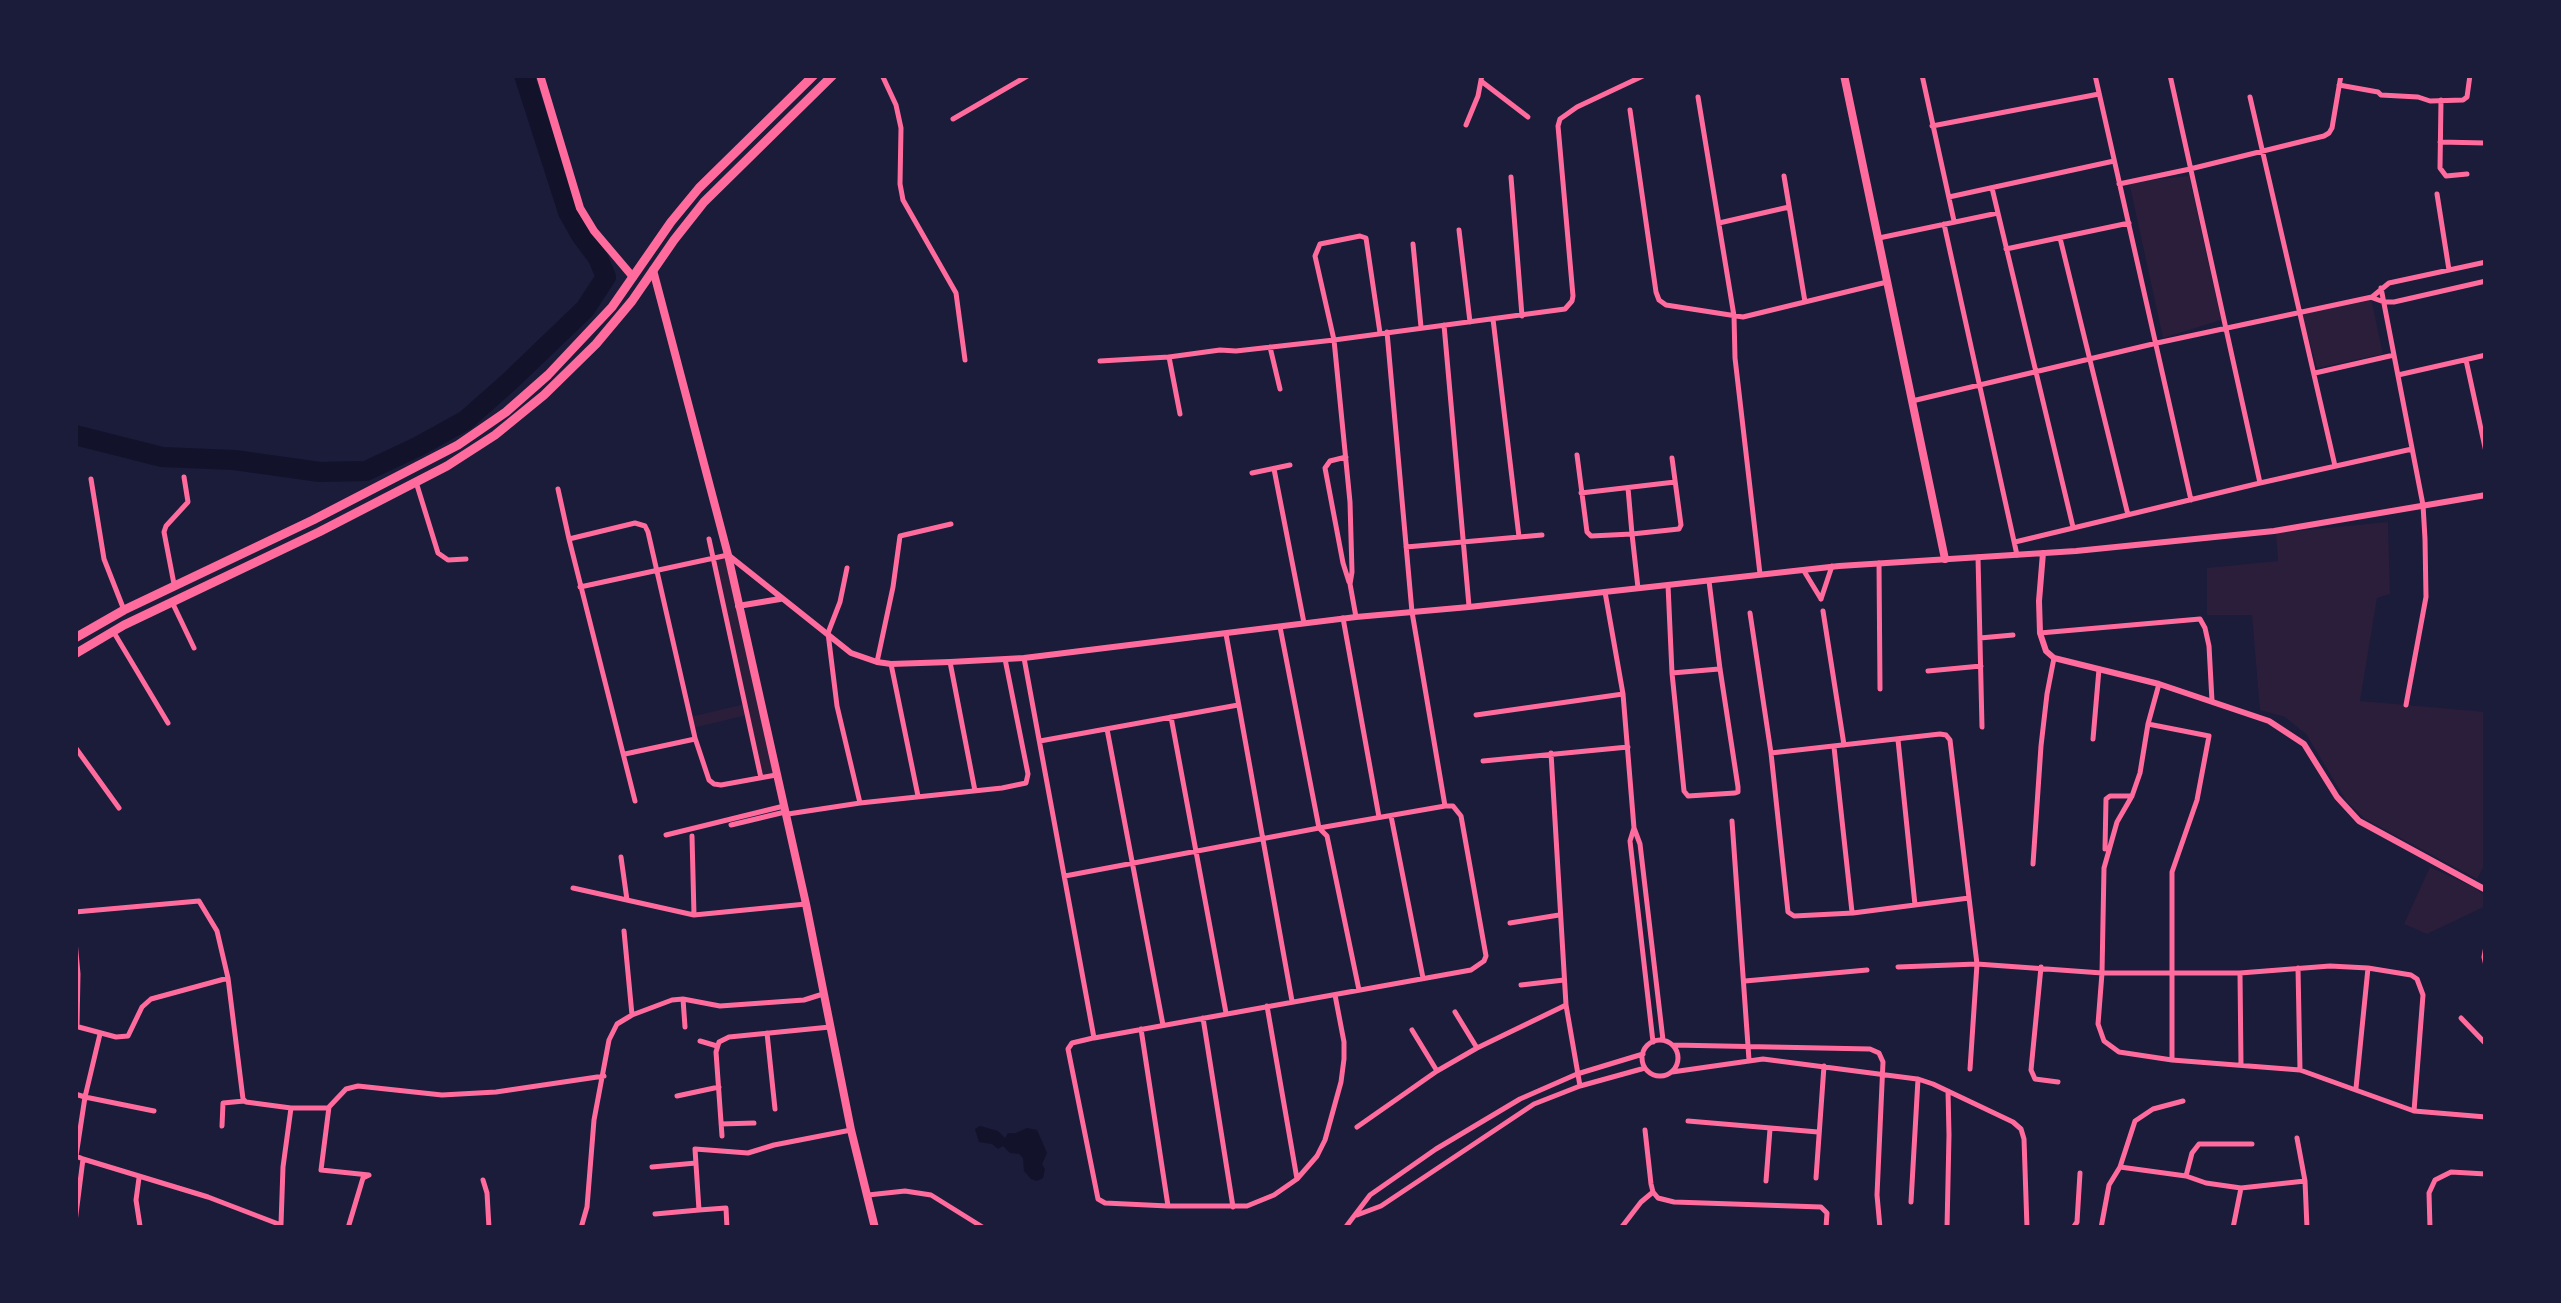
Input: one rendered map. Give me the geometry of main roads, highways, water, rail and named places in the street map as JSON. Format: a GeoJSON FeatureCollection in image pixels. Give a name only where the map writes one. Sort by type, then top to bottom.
{"type":"FeatureCollection","features":[{"type":"Feature","properties":{"kind":"highway"},"geometry":{"type":"LineString","coordinates":[[75,638],[458,445],[506,412],[548,375],[623,293],[687,201],[814,75]]}},
{"type":"Feature","properties":{"kind":"highway"},"geometry":{"type":"LineString","coordinates":[[75,654],[112,631],[319,532],[479,446],[544,395],[611,327],[704,202],[832,75]]}},
{"type":"Feature","properties":{"kind":"highway"},"geometry":{"type":"LineString","coordinates":[[756,130],[766,140]]}},
{"type":"Feature","properties":{"kind":"highway"},"geometry":{"type":"LineString","coordinates":[[313,520],[319,532]]}},
{"type":"Feature","properties":{"kind":"main road"},"geometry":{"type":"LineString","coordinates":[[540,75],[580,208],[594,232],[633,277]]}},
{"type":"Feature","properties":{"kind":"main road"},"geometry":{"type":"LineString","coordinates":[[1844,75],[1945,559]]}},
{"type":"Feature","properties":{"kind":"main road"},"geometry":{"type":"LineString","coordinates":[[653,270],[728,555],[875,1228]]}},
{"type":"Feature","properties":{"kind":"waterway"},"geometry":{"type":"LineString","coordinates":[[75,435],[162,457],[234,460],[320,472],[366,471],[466,420],[585,309],[606,277],[568,212],[524,75]]}}]}
